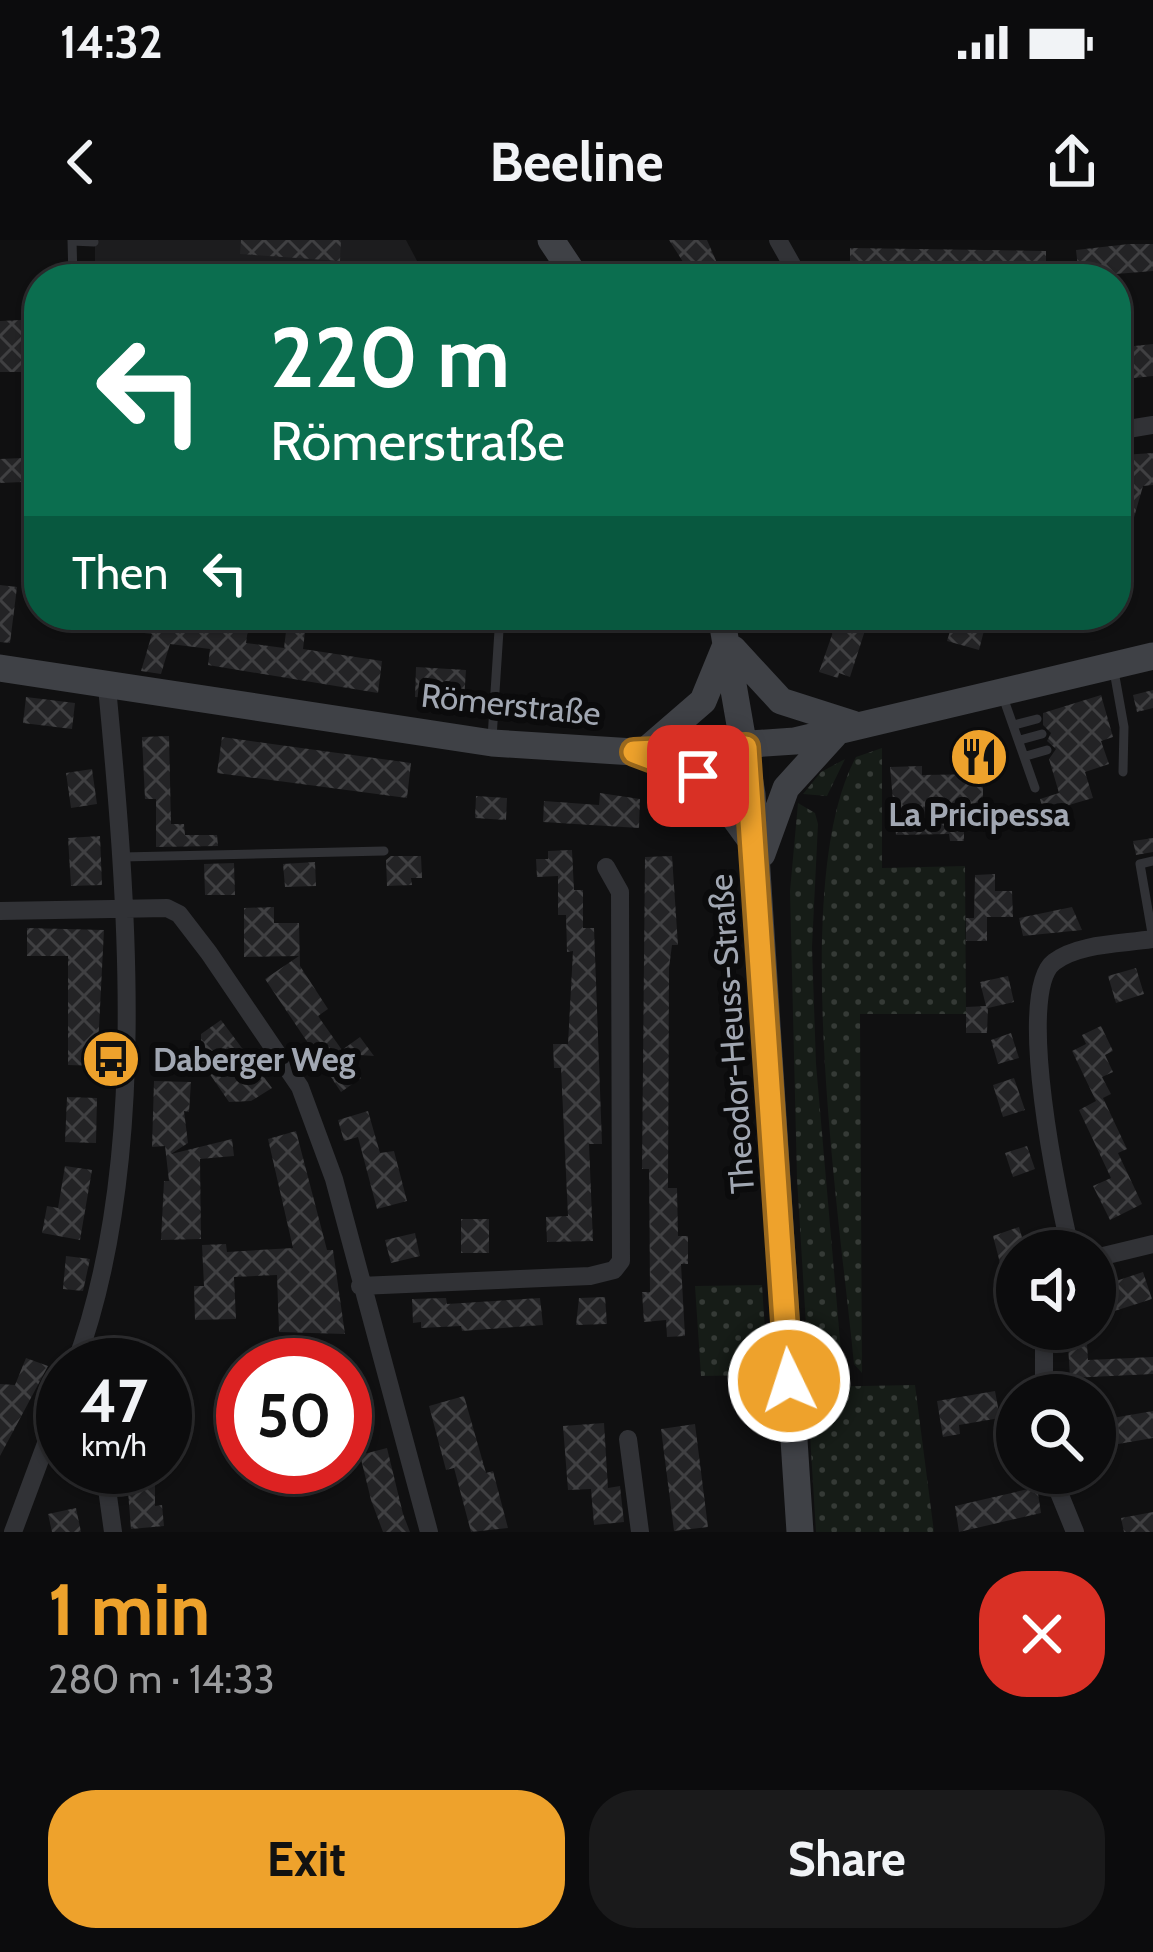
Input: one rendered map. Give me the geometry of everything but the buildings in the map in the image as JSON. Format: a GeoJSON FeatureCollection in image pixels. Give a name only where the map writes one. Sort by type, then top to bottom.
{"type":"FeatureCollection","features":[{"type":"Feature","properties":{"kind":"main road"},"geometry":{"type":"LineString","coordinates":[[723,630],[703,701],[639,752],[710,784],[757,860]]}},
{"type":"Feature","properties":{"kind":"main road","name":"Theodor-Heuss-Straße"},"geometry":{"type":"LineString","coordinates":[[724,630],[746,747],[757,860],[800,1532]]}},
{"type":"Feature","properties":{"kind":"main road"},"geometry":{"type":"LineString","coordinates":[[726,630],[781,701],[850,729],[786,788],[757,860]]}},
{"type":"Feature","properties":{"kind":"main road","name":"Römerstraße"},"geometry":{"type":"LineString","coordinates":[[0,668],[492,743],[639,752],[746,747],[850,729],[1153,656]]}},
{"type":"Feature","properties":{"kind":"street"},"geometry":{"type":"LineString","coordinates":[[84,1338],[106,1268],[122,1139],[125,907],[107,687]]}},
{"type":"Feature","properties":{"kind":"street"},"geometry":{"type":"LineString","coordinates":[[360,1286],[590,1276],[614,1270],[620,1261],[620,892],[606,867]]}},
{"type":"Feature","properties":{"kind":"street"},"geometry":{"type":"LineString","coordinates":[[0,910],[125,907],[167,908],[179,914],[300,1087],[334,1179],[429,1532]]}},
{"type":"Feature","properties":{"kind":"street"},"geometry":{"type":"LineString","coordinates":[[1067,1230],[1040,1066],[1041,978],[1054,962],[1076,951],[1153,939]]}},
{"type":"Feature","properties":{"kind":"street"},"geometry":{"type":"LineString","coordinates":[[1116,1253],[1153,1244]]}},
{"type":"Feature","properties":{"kind":"street"},"geometry":{"type":"LineString","coordinates":[[628,1439],[640,1532]]}},
{"type":"Feature","properties":{"kind":"street"},"geometry":{"type":"LineString","coordinates":[[13,1532],[36,1471]]}},
{"type":"Feature","properties":{"kind":"street"},"geometry":{"type":"LineString","coordinates":[[107,1494],[112,1532]]}},
{"type":"Feature","properties":{"kind":"street"},"geometry":{"type":"LineString","coordinates":[[1060,1494],[1075,1532]]}},
{"type":"Feature","properties":{"kind":"lane"},"geometry":{"type":"LineString","coordinates":[[72,240],[94,242]]}},
{"type":"Feature","properties":{"kind":"lane"},"geometry":{"type":"LineString","coordinates":[[492,743],[499,630]]}},
{"type":"Feature","properties":{"kind":"lane"},"geometry":{"type":"LineString","coordinates":[[1114,665],[1124,727],[1123,772]]}},
{"type":"Feature","properties":{"kind":"lane"},"geometry":{"type":"LineString","coordinates":[[1001,692],[1036,788]]}},
{"type":"Feature","properties":{"kind":"lane"},"geometry":{"type":"LineString","coordinates":[[1102,700],[1118,696]]}},
{"type":"Feature","properties":{"kind":"lane"},"geometry":{"type":"LineString","coordinates":[[1107,716],[1121,712]]}},
{"type":"Feature","properties":{"kind":"lane"},"geometry":{"type":"LineString","coordinates":[[1014,725],[1037,719]]}},
{"type":"Feature","properties":{"kind":"lane"},"geometry":{"type":"LineString","coordinates":[[1111,730],[1124,727]]}},
{"type":"Feature","properties":{"kind":"lane"},"geometry":{"type":"LineString","coordinates":[[1021,740],[1042,734]]}},
{"type":"Feature","properties":{"kind":"lane"},"geometry":{"type":"LineString","coordinates":[[1026,756],[1046,750]]}},
{"type":"Feature","properties":{"kind":"lane"},"geometry":{"type":"LineString","coordinates":[[122,857],[384,851]]}},
{"type":"Feature","properties":{"kind":"lane"},"geometry":{"type":"LineString","coordinates":[[1153,861],[1140,864],[1153,939]]}},
{"type":"Feature","properties":{"kind":"shaded area"},"geometry":{"type":"Polygon","coordinates":[[[95,240],[406,240],[419,264],[95,264],[95,240]]]}},
{"type":"Feature","properties":{"kind":"shaded area"},"geometry":{"type":"Polygon","coordinates":[[[882,748],[882,868],[965,866],[966,1014],[860,1014],[862,1373],[854,1364],[839,1225],[824,1053],[822,965],[825,884],[836,813],[856,757],[882,748]]]}},
{"type":"Feature","properties":{"kind":"shaded area"},"geometry":{"type":"Polygon","coordinates":[[[845,759],[827,796],[803,794],[821,772],[845,759]]]}},
{"type":"Feature","properties":{"kind":"shaded area"},"geometry":{"type":"Polygon","coordinates":[[[798,803],[815,813],[818,824],[812,947],[816,1064],[842,1363],[837,1374],[809,1374],[797,1179],[790,891],[798,803]]]}},
{"type":"Feature","properties":{"kind":"shaded area"},"geometry":{"type":"Polygon","coordinates":[[[762,1285],[768,1375],[701,1376],[695,1286],[762,1285]]]}},
{"type":"Feature","properties":{"kind":"shaded area"},"geometry":{"type":"Polygon","coordinates":[[[915,1385],[934,1532],[816,1532],[807,1387],[915,1385]]]}},
{"type":"Feature","properties":{"kind":"place","name":"La Pricipessa"},"geometry":{"type":"Point","coordinates":[979,757]}},
{"type":"Feature","properties":{"kind":"place","name":"Daberger Weg"},"geometry":{"type":"Point","coordinates":[111,1059]}},
{"type":"Feature","properties":{"kind":"route"},"geometry":{"type":"LineString","coordinates":[[698,776],[634,752],[746,747],[758,870],[789,1381]]}}]}
